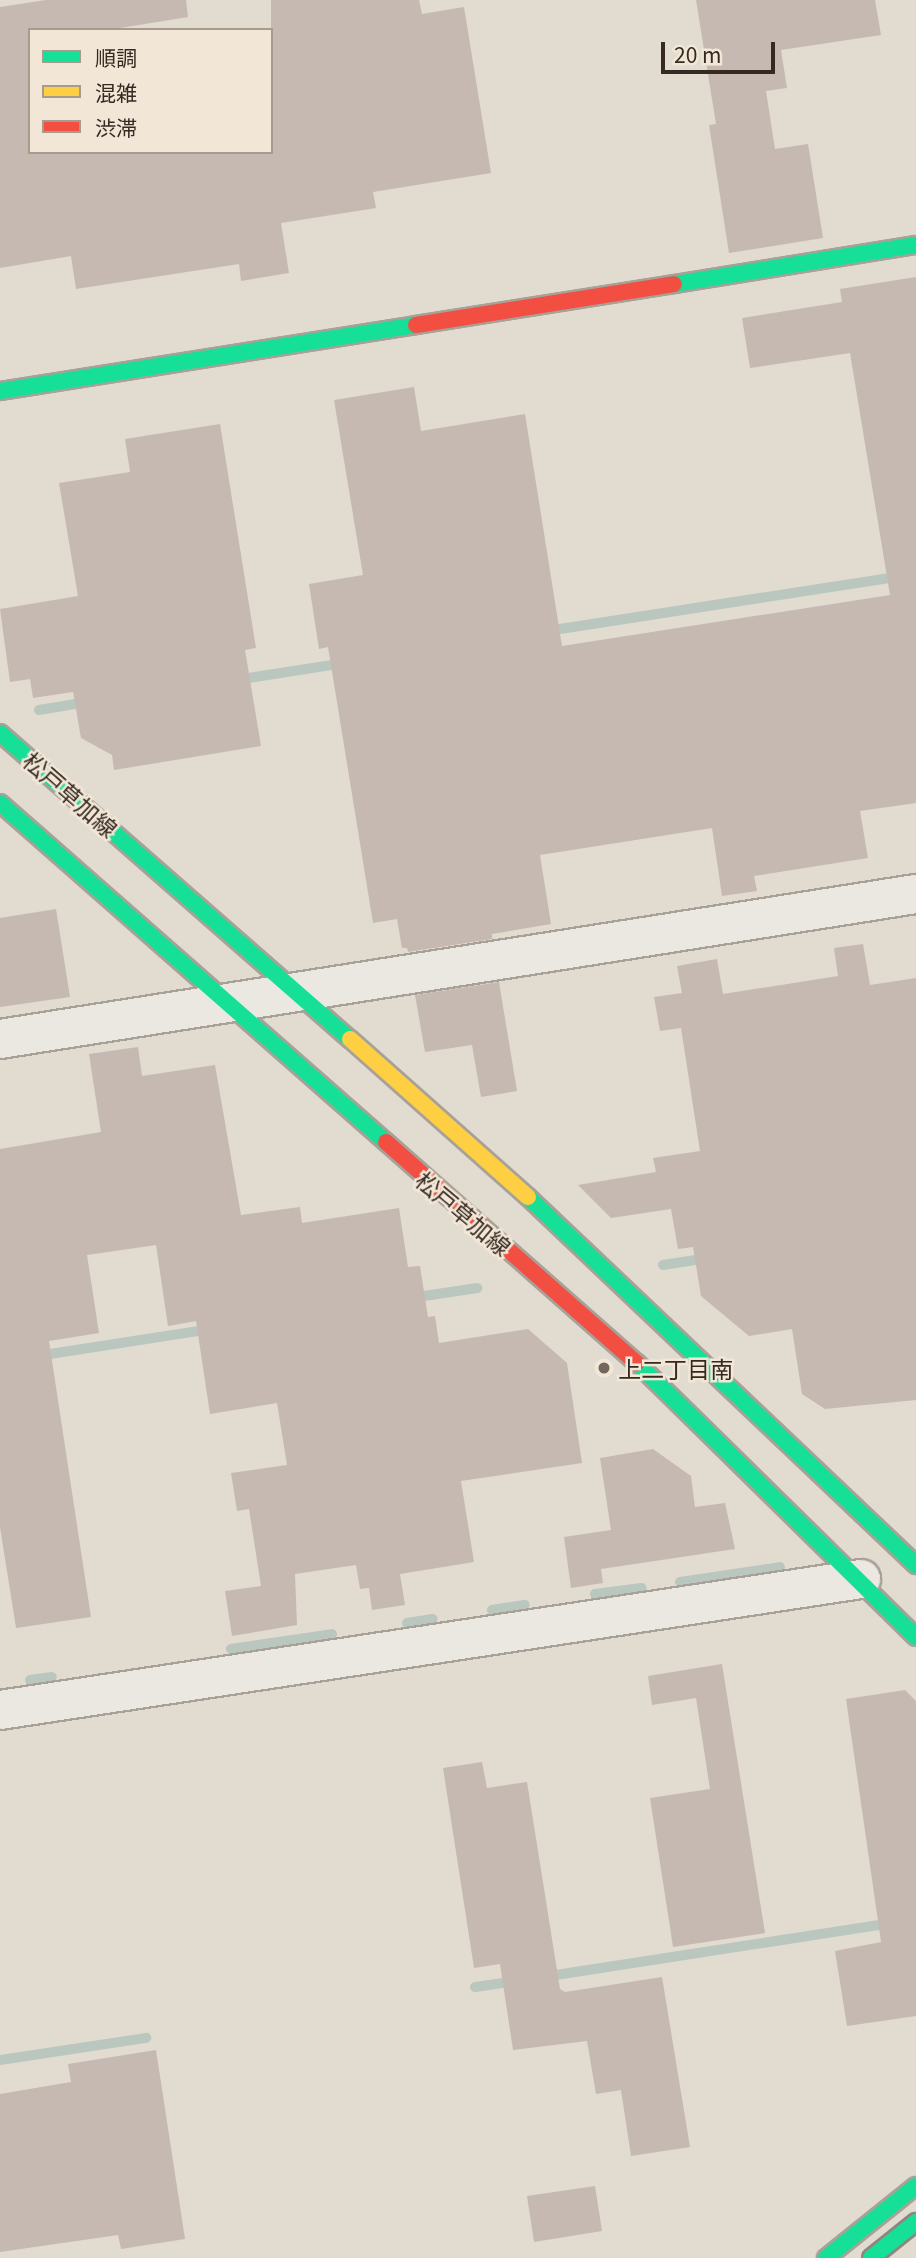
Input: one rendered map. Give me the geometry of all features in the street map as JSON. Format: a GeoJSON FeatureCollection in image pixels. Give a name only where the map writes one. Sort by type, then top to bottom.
{"type":"FeatureCollection","features":[{"type":"Feature","properties":{"kind":"main road"},"geometry":{"type":"LineString","coordinates":[[0,391],[916,245]]}},
{"type":"Feature","properties":{"kind":"main road","name":"松戸草加線"},"geometry":{"type":"LineString","coordinates":[[0,733],[303,993],[490,1161],[916,1565]]}},
{"type":"Feature","properties":{"kind":"main road","name":"松戸草加線"},"geometry":{"type":"LineString","coordinates":[[0,803],[664,1387],[861,1579],[916,1637]]}},
{"type":"Feature","properties":{"kind":"main road"},"geometry":{"type":"LineString","coordinates":[[826,2258],[916,2186]]}},
{"type":"Feature","properties":{"kind":"main road"},"geometry":{"type":"LineString","coordinates":[[871,2258],[916,2222]]}},
{"type":"Feature","properties":{"kind":"main road"},"geometry":{"type":"LineString","coordinates":[[840,2258],[916,2231]]}},
{"type":"Feature","properties":{"kind":"street"},"geometry":{"type":"LineString","coordinates":[[0,1039],[916,894]]}},
{"type":"Feature","properties":{"kind":"street"},"geometry":{"type":"LineString","coordinates":[[0,1710],[861,1579]]}},
{"type":"Feature","properties":{"kind":"building"},"geometry":{"type":"Polygon","coordinates":[[[46,0],[186,0],[188,17],[120,28],[28,28],[28,154],[273,154],[271,0],[419,0],[422,14],[464,7],[491,173],[373,192],[376,208],[281,223],[289,273],[241,281],[239,264],[76,289],[71,256],[0,268],[0,7],[46,0]]]}},
{"type":"Feature","properties":{"kind":"building"},"geometry":{"type":"Polygon","coordinates":[[[696,0],[875,0],[881,35],[781,50],[787,88],[766,91],[775,149],[808,144],[823,238],[729,253],[709,125],[716,124],[696,0]]]}},
{"type":"Feature","properties":{"kind":"building"},"geometry":{"type":"Polygon","coordinates":[[[916,277],[916,803],[860,811],[868,858],[754,876],[757,891],[722,896],[712,828],[540,855],[551,924],[492,934],[492,939],[408,952],[407,948],[402,948],[397,919],[373,923],[328,647],[319,649],[309,584],[363,575],[334,400],[414,387],[421,431],[525,414],[562,646],[890,595],[850,353],[750,368],[742,318],[842,302],[840,289],[916,277]]]}},
{"type":"Feature","properties":{"kind":"building"},"geometry":{"type":"Polygon","coordinates":[[[220,424],[256,648],[245,650],[261,746],[114,770],[112,755],[81,738],[73,692],[33,698],[30,679],[10,682],[0,609],[78,596],[59,483],[130,472],[125,439],[220,424]]]}},
{"type":"Feature","properties":{"kind":"building"},"geometry":{"type":"Polygon","coordinates":[[[56,909],[70,997],[0,1007],[0,918],[56,909]]]}},
{"type":"Feature","properties":{"kind":"building"},"geometry":{"type":"Polygon","coordinates":[[[863,944],[870,985],[916,978],[916,1400],[825,1409],[802,1394],[792,1329],[749,1336],[701,1296],[693,1247],[678,1249],[671,1209],[611,1218],[578,1185],[656,1172],[653,1158],[700,1151],[681,1028],[660,1031],[654,997],[682,993],[677,966],[717,959],[723,994],[838,976],[834,948],[863,944]]]}},
{"type":"Feature","properties":{"kind":"building"},"geometry":{"type":"Polygon","coordinates":[[[499,982],[517,1091],[481,1097],[472,1045],[425,1052],[415,995],[499,982]]]}},
{"type":"Feature","properties":{"kind":"building"},"geometry":{"type":"Polygon","coordinates":[[[138,1047],[142,1076],[215,1065],[241,1215],[300,1207],[302,1223],[399,1208],[408,1267],[420,1266],[428,1317],[435,1316],[439,1343],[528,1329],[567,1363],[582,1463],[461,1481],[474,1562],[400,1574],[405,1605],[372,1610],[369,1588],[360,1589],[356,1565],[295,1574],[297,1625],[232,1636],[225,1591],[261,1586],[249,1509],[237,1511],[231,1473],[287,1465],[277,1403],[210,1414],[196,1321],[168,1326],[156,1245],[87,1255],[99,1333],[49,1341],[91,1617],[16,1628],[0,1527],[0,1149],[101,1132],[89,1054],[138,1047]]]}},
{"type":"Feature","properties":{"kind":"building"},"geometry":{"type":"Polygon","coordinates":[[[653,1449],[691,1476],[695,1507],[725,1503],[735,1549],[601,1569],[603,1583],[571,1588],[564,1537],[611,1530],[600,1458],[653,1449]]]}},
{"type":"Feature","properties":{"kind":"building"},"geometry":{"type":"Polygon","coordinates":[[[722,1664],[765,1933],[673,1947],[650,1798],[710,1789],[696,1698],[652,1705],[648,1676],[722,1664]]]}},
{"type":"Feature","properties":{"kind":"building"},"geometry":{"type":"Polygon","coordinates":[[[905,1690],[916,1701],[916,2016],[847,2026],[835,1951],[881,1942],[846,1699],[905,1690]]]}},
{"type":"Feature","properties":{"kind":"building"},"geometry":{"type":"Polygon","coordinates":[[[482,1762],[487,1788],[527,1782],[560,1989],[565,1992],[662,1977],[690,2147],[631,2156],[621,2090],[596,2094],[587,2041],[513,2050],[500,1964],[474,1968],[443,1768],[482,1762]]]}},
{"type":"Feature","properties":{"kind":"building"},"geometry":{"type":"Polygon","coordinates":[[[156,2050],[185,2239],[121,2249],[118,2235],[0,2252],[0,2094],[71,2082],[68,2064],[156,2050]]]}},
{"type":"Feature","properties":{"kind":"building"},"geometry":{"type":"Polygon","coordinates":[[[595,2186],[602,2231],[534,2242],[527,2196],[595,2186]]]}},
{"type":"Feature","properties":{"kind":"waterway"},"geometry":{"type":"LineString","coordinates":[[547,631],[916,574]]}},
{"type":"Feature","properties":{"kind":"waterway"},"geometry":{"type":"LineString","coordinates":[[236,680],[344,663]]}},
{"type":"Feature","properties":{"kind":"waterway"},"geometry":{"type":"LineString","coordinates":[[39,710],[88,702]]}},
{"type":"Feature","properties":{"kind":"waterway"},"geometry":{"type":"LineString","coordinates":[[663,1265],[708,1258]]}},
{"type":"Feature","properties":{"kind":"waterway"},"geometry":{"type":"LineString","coordinates":[[411,1298],[477,1288]]}},
{"type":"Feature","properties":{"kind":"waterway"},"geometry":{"type":"LineString","coordinates":[[37,1356],[212,1329]]}},
{"type":"Feature","properties":{"kind":"waterway"},"geometry":{"type":"LineString","coordinates":[[680,1582],[780,1567]]}},
{"type":"Feature","properties":{"kind":"waterway"},"geometry":{"type":"LineString","coordinates":[[595,1594],[642,1588]]}},
{"type":"Feature","properties":{"kind":"waterway"},"geometry":{"type":"LineString","coordinates":[[492,1610],[525,1605]]}},
{"type":"Feature","properties":{"kind":"waterway"},"geometry":{"type":"LineString","coordinates":[[407,1623],[433,1619]]}},
{"type":"Feature","properties":{"kind":"waterway"},"geometry":{"type":"LineString","coordinates":[[231,1649],[332,1634]]}},
{"type":"Feature","properties":{"kind":"waterway"},"geometry":{"type":"LineString","coordinates":[[30,1680],[52,1677]]}},
{"type":"Feature","properties":{"kind":"waterway"},"geometry":{"type":"LineString","coordinates":[[543,1977],[916,1919]]}},
{"type":"Feature","properties":{"kind":"waterway"},"geometry":{"type":"LineString","coordinates":[[475,1987],[517,1981]]}},
{"type":"Feature","properties":{"kind":"waterway"},"geometry":{"type":"LineString","coordinates":[[0,2060],[146,2038]]}},
{"type":"Feature","properties":{"kind":"traffic: fast"},"geometry":{"type":"LineString","coordinates":[[674,284],[916,245]]}},
{"type":"Feature","properties":{"kind":"traffic: fast"},"geometry":{"type":"LineString","coordinates":[[0,391],[416,325]]}},
{"type":"Feature","properties":{"kind":"traffic: fast"},"geometry":{"type":"LineString","coordinates":[[0,733],[350,1039]]}},
{"type":"Feature","properties":{"kind":"traffic: fast"},"geometry":{"type":"LineString","coordinates":[[0,803],[386,1142]]}},
{"type":"Feature","properties":{"kind":"traffic: fast"},"geometry":{"type":"LineString","coordinates":[[528,1197],[916,1565]]}},
{"type":"Feature","properties":{"kind":"traffic: fast"},"geometry":{"type":"LineString","coordinates":[[637,1363],[916,1637]]}},
{"type":"Feature","properties":{"kind":"traffic: fast"},"geometry":{"type":"LineString","coordinates":[[826,2258],[916,2186]]}},
{"type":"Feature","properties":{"kind":"traffic: fast"},"geometry":{"type":"LineString","coordinates":[[871,2258],[916,2222]]}},
{"type":"Feature","properties":{"kind":"traffic: slow"},"geometry":{"type":"LineString","coordinates":[[350,1039],[528,1197]]}},
{"type":"Feature","properties":{"kind":"traffic: jam"},"geometry":{"type":"LineString","coordinates":[[416,325],[674,284]]}},
{"type":"Feature","properties":{"kind":"traffic: jam"},"geometry":{"type":"LineString","coordinates":[[386,1142],[637,1363]]}},
{"type":"Feature","properties":{"kind":"place","name":"上二丁目南"},"geometry":{"type":"Point","coordinates":[604,1368]}}]}
